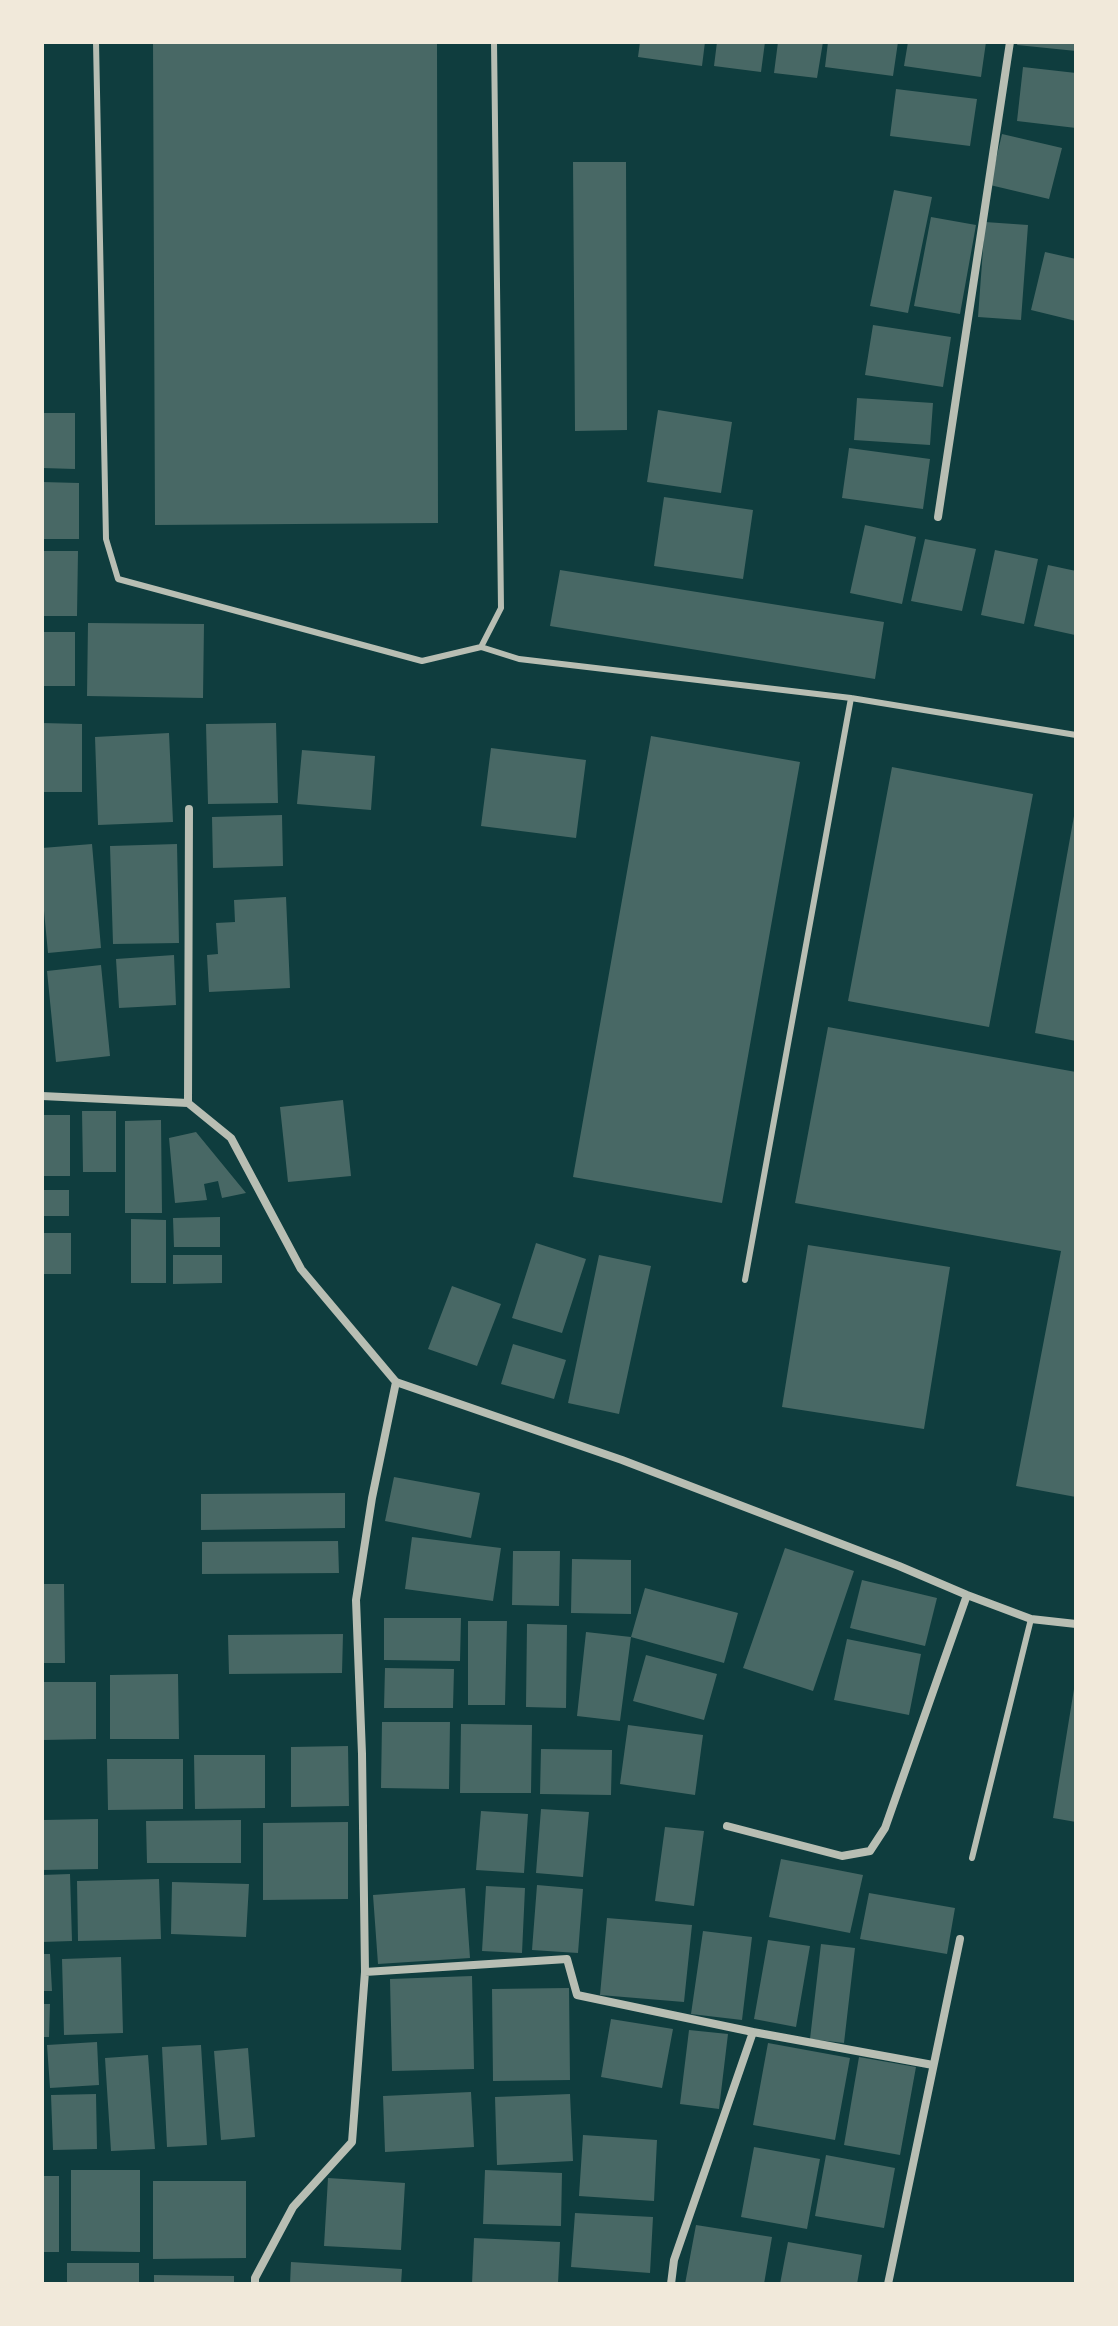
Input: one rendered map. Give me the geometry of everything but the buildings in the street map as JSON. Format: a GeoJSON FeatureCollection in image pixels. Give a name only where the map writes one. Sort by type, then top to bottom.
{"type":"FeatureCollection","features":[{"type":"Feature","properties":{"kind":"street"},"geometry":{"type":"LineString","coordinates":[[938,517],[1010,42]]}},
{"type":"Feature","properties":{"kind":"street"},"geometry":{"type":"LineString","coordinates":[[188,1103],[189,809]]}},
{"type":"Feature","properties":{"kind":"street"},"geometry":{"type":"LineString","coordinates":[[42,1096],[188,1103],[231,1138],[301,1269],[396,1382],[622,1460],[1031,1619],[1076,1624]]}},
{"type":"Feature","properties":{"kind":"street"},"geometry":{"type":"LineString","coordinates":[[255,2284],[255,2278],[293,2207],[352,2142],[365,1972],[356,1600],[372,1498],[396,1382]]}},
{"type":"Feature","properties":{"kind":"street"},"geometry":{"type":"LineString","coordinates":[[727,1826],[842,1856],[870,1851],[885,1828],[967,1595]]}},
{"type":"Feature","properties":{"kind":"street"},"geometry":{"type":"LineString","coordinates":[[888,2284],[960,1939]]}},
{"type":"Feature","properties":{"kind":"street"},"geometry":{"type":"LineString","coordinates":[[365,1972],[567,1959],[577,1995],[933,2065]]}},
{"type":"Feature","properties":{"kind":"street"},"geometry":{"type":"LineString","coordinates":[[671,2284],[674,2260],[753,2032]]}},
{"type":"Feature","properties":{"kind":"lane"},"geometry":{"type":"LineString","coordinates":[[96,42],[106,539],[118,579],[422,661],[481,647],[519,659],[851,698],[1076,735]]}},
{"type":"Feature","properties":{"kind":"lane"},"geometry":{"type":"LineString","coordinates":[[481,647],[501,608],[494,42]]}},
{"type":"Feature","properties":{"kind":"lane"},"geometry":{"type":"LineString","coordinates":[[745,1280],[851,698]]}},
{"type":"Feature","properties":{"kind":"lane"},"geometry":{"type":"LineString","coordinates":[[972,1858],[1031,1619]]}}]}
